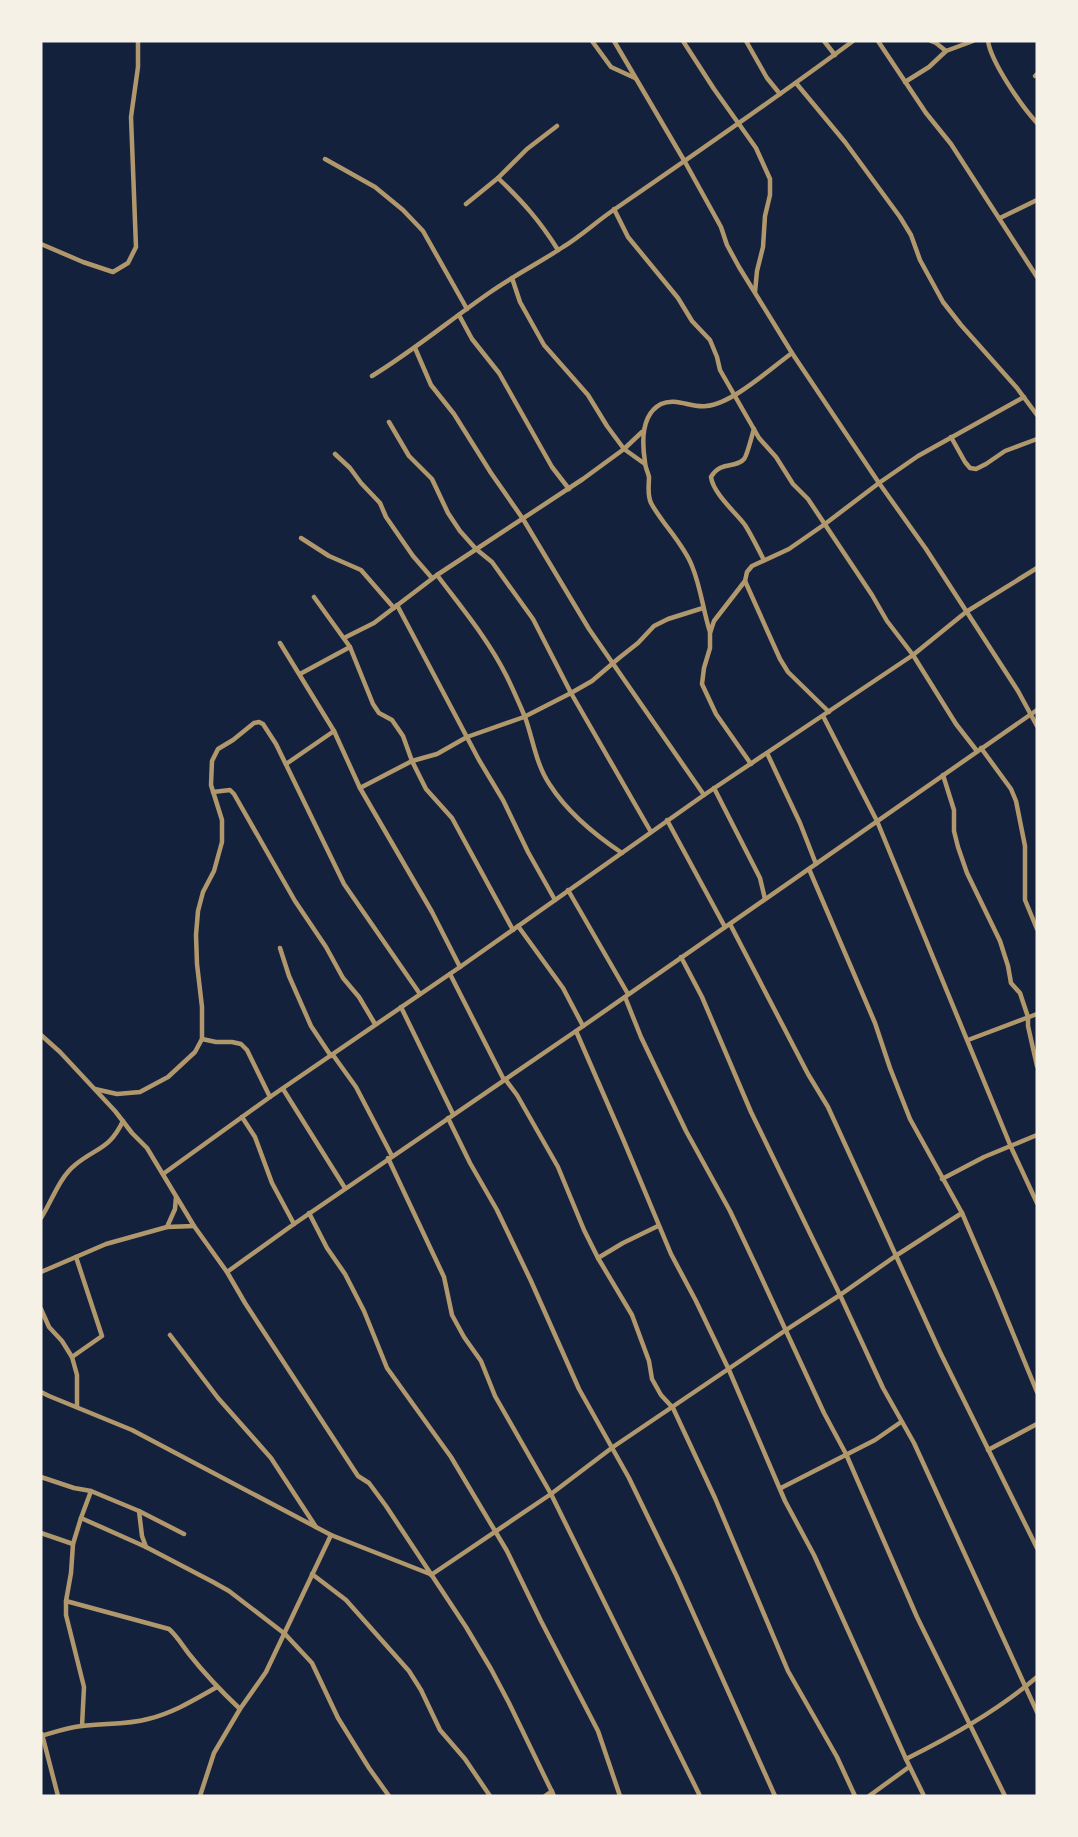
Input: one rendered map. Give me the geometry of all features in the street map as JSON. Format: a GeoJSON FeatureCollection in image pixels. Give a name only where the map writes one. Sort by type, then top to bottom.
{"type":"FeatureCollection","features":[{"type":"Feature","properties":{"kind":"street"},"geometry":{"type":"LineString","coordinates":[[41,244],[112,272],[128,263],[136,248],[131,117],[138,67],[138,41]]}},
{"type":"Feature","properties":{"kind":"street"},"geometry":{"type":"LineString","coordinates":[[592,41],[611,67],[635,78]]}},
{"type":"Feature","properties":{"kind":"street"},"geometry":{"type":"LineString","coordinates":[[614,41],[721,226],[727,246],[792,353],[878,482],[926,549],[1018,692],[1037,726]]}},
{"type":"Feature","properties":{"kind":"street"},"geometry":{"type":"LineString","coordinates":[[683,41],[756,148],[770,178],[770,195],[765,216],[764,247],[757,271],[755,292]]}},
{"type":"Feature","properties":{"kind":"street"},"geometry":{"type":"LineString","coordinates":[[746,41],[767,78],[780,94]]}},
{"type":"Feature","properties":{"kind":"street"},"geometry":{"type":"LineString","coordinates":[[824,41],[835,54]]}},
{"type":"Feature","properties":{"kind":"street"},"geometry":{"type":"LineString","coordinates":[[372,376],[415,348],[512,278],[558,250],[614,209],[685,162],[712,141],[740,124],[853,41]]}},
{"type":"Feature","properties":{"kind":"street"},"geometry":{"type":"LineString","coordinates":[[878,41],[926,113],[951,144],[1034,268],[1037,277]]}},
{"type":"Feature","properties":{"kind":"street"},"geometry":{"type":"LineString","coordinates":[[931,41],[946,51]]}},
{"type":"Feature","properties":{"kind":"street"},"geometry":{"type":"LineString","coordinates":[[905,82],[929,67],[946,51],[973,41]]}},
{"type":"Feature","properties":{"kind":"street"},"geometry":{"type":"LineString","coordinates":[[988,41],[989,48],[1001,70],[1026,111],[1037,123]]}},
{"type":"Feature","properties":{"kind":"street"},"geometry":{"type":"LineString","coordinates":[[796,84],[845,142],[900,217],[911,235],[920,260],[943,302],[960,326],[1000,369],[1037,415]]}},
{"type":"Feature","properties":{"kind":"street"},"geometry":{"type":"LineString","coordinates":[[466,204],[498,178],[527,149],[557,126]]}},
{"type":"Feature","properties":{"kind":"street"},"geometry":{"type":"LineString","coordinates":[[325,158],[374,187],[403,210],[423,231],[467,309]]}},
{"type":"Feature","properties":{"kind":"street"},"geometry":{"type":"LineString","coordinates":[[498,178],[529,208],[558,250]]}},
{"type":"Feature","properties":{"kind":"street"},"geometry":{"type":"LineString","coordinates":[[1000,218],[1037,200]]}},
{"type":"Feature","properties":{"kind":"street"},"geometry":{"type":"LineString","coordinates":[[614,209],[628,237],[673,291],[692,321],[710,340],[720,370],[759,438],[776,458],[793,484],[808,499],[872,595],[887,622],[913,655],[956,724],[1011,789],[1016,801],[1025,846],[1025,900],[1037,929]]}},
{"type":"Feature","properties":{"kind":"street"},"geometry":{"type":"LineString","coordinates":[[512,278],[520,302],[544,345],[588,395],[624,449],[645,464]]}},
{"type":"Feature","properties":{"kind":"street"},"geometry":{"type":"LineString","coordinates":[[459,315],[472,339],[499,373],[552,467],[569,489]]}},
{"type":"Feature","properties":{"kind":"street"},"geometry":{"type":"LineString","coordinates":[[415,348],[431,385],[454,414],[491,473],[523,518],[612,663],[704,795]]}},
{"type":"Feature","properties":{"kind":"street"},"geometry":{"type":"LineString","coordinates":[[344,638],[374,622],[432,578],[569,489],[624,449],[642,432],[650,414],[661,404],[676,402],[704,407],[718,404],[734,396],[792,353]]}},
{"type":"Feature","properties":{"kind":"street"},"geometry":{"type":"LineString","coordinates":[[710,633],[714,621],[745,581],[747,572],[752,566],[789,549],[825,524],[878,482],[918,456],[1024,397]]}},
{"type":"Feature","properties":{"kind":"street"},"geometry":{"type":"LineString","coordinates":[[1031,408],[1037,405]]}},
{"type":"Feature","properties":{"kind":"street"},"geometry":{"type":"LineString","coordinates":[[389,422],[409,456],[432,479],[448,513],[460,531],[476,549],[492,562],[533,620],[571,693],[651,832]]}},
{"type":"Feature","properties":{"kind":"street"},"geometry":{"type":"LineString","coordinates":[[754,429],[745,459],[738,463],[720,467],[714,471],[711,482],[746,527],[764,560]]}},
{"type":"Feature","properties":{"kind":"street"},"geometry":{"type":"LineString","coordinates":[[642,432],[645,464],[648,474],[648,494],[651,502],[692,564],[699,584],[710,633],[710,648],[704,668],[702,684],[716,714],[751,764]]}},
{"type":"Feature","properties":{"kind":"street"},"geometry":{"type":"LineString","coordinates":[[951,437],[965,462],[970,468],[976,469],[1005,451],[1037,439]]}},
{"type":"Feature","properties":{"kind":"street"},"geometry":{"type":"LineString","coordinates":[[336,454],[380,503],[386,517],[413,556],[432,578]]}},
{"type":"Feature","properties":{"kind":"street"},"geometry":{"type":"LineString","coordinates":[[301,538],[329,556],[361,570],[396,607],[479,760],[503,800],[528,852],[555,900]]}},
{"type":"Feature","properties":{"kind":"street"},"geometry":{"type":"LineString","coordinates":[[163,1174],[270,1097],[450,974],[714,788],[913,655],[966,612],[1037,568]]}},
{"type":"Feature","properties":{"kind":"street"},"geometry":{"type":"LineString","coordinates":[[437,575],[480,633],[506,674],[524,717],[538,761],[549,784],[580,820],[598,837],[622,853]]}},
{"type":"Feature","properties":{"kind":"street"},"geometry":{"type":"LineString","coordinates":[[745,581],[784,666],[829,712]]}},
{"type":"Feature","properties":{"kind":"street"},"geometry":{"type":"LineString","coordinates":[[314,597],[350,648],[373,704],[379,713],[392,720],[403,736],[412,762],[426,789],[452,818],[513,930]]}},
{"type":"Feature","properties":{"kind":"street"},"geometry":{"type":"LineString","coordinates":[[360,788],[412,762],[443,751],[468,737],[524,717],[571,693],[592,681],[638,644],[654,626],[668,619],[703,608]]}},
{"type":"Feature","properties":{"kind":"street"},"geometry":{"type":"LineString","coordinates":[[280,642],[334,731],[360,788],[428,904],[460,967]]}},
{"type":"Feature","properties":{"kind":"street"},"geometry":{"type":"LineString","coordinates":[[300,674],[350,648]]}},
{"type":"Feature","properties":{"kind":"street"},"geometry":{"type":"LineString","coordinates":[[227,1272],[345,1188],[627,996],[1037,710]]}},
{"type":"Feature","properties":{"kind":"street"},"geometry":{"type":"LineString","coordinates":[[823,716],[877,821],[1011,1146],[1037,1203]]}},
{"type":"Feature","properties":{"kind":"street"},"geometry":{"type":"LineString","coordinates":[[94,1089],[117,1094],[140,1092],[168,1077],[195,1052],[202,1039],[202,1007],[196,935],[198,911],[203,892],[214,871],[222,842],[222,820],[211,785],[212,761],[218,749],[259,722],[268,731],[286,764],[344,884],[420,994]]}},
{"type":"Feature","properties":{"kind":"street"},"geometry":{"type":"LineString","coordinates":[[286,764],[334,731]]}},
{"type":"Feature","properties":{"kind":"street"},"geometry":{"type":"LineString","coordinates":[[767,753],[800,823],[816,864]]}},
{"type":"Feature","properties":{"kind":"street"},"geometry":{"type":"LineString","coordinates":[[942,775],[952,801],[954,831],[967,873],[1000,941],[1011,983],[1020,992],[1028,1017],[1028,1026],[1037,1066]]}},
{"type":"Feature","properties":{"kind":"street"},"geometry":{"type":"LineString","coordinates":[[714,788],[760,878],[765,899]]}},
{"type":"Feature","properties":{"kind":"street"},"geometry":{"type":"LineString","coordinates":[[213,792],[230,790],[234,794],[295,901],[326,947],[343,978],[359,997],[375,1024]]}},
{"type":"Feature","properties":{"kind":"street"},"geometry":{"type":"LineString","coordinates":[[668,820],[725,927]]}},
{"type":"Feature","properties":{"kind":"street"},"geometry":{"type":"LineString","coordinates":[[809,869],[875,1023],[910,1119],[962,1213],[1037,1392]]}},
{"type":"Feature","properties":{"kind":"street"},"geometry":{"type":"LineString","coordinates":[[568,890],[601,949],[619,976],[641,1037],[686,1131],[730,1211],[846,1454],[917,1617],[1005,1796]]}},
{"type":"Feature","properties":{"kind":"street"},"geometry":{"type":"LineString","coordinates":[[730,924],[808,1074],[828,1107],[940,1352],[1037,1548]]}},
{"type":"Feature","properties":{"kind":"street"},"geometry":{"type":"LineString","coordinates":[[518,926],[563,988],[583,1026]]}},
{"type":"Feature","properties":{"kind":"street"},"geometry":{"type":"LineString","coordinates":[[280,948],[289,976],[311,1026],[356,1087],[390,1157],[444,1277],[452,1315],[464,1337],[481,1361],[495,1396],[551,1494],[700,1796]]}},
{"type":"Feature","properties":{"kind":"street"},"geometry":{"type":"LineString","coordinates":[[681,957],[702,997],[751,1112],[883,1388],[914,1443],[1015,1662],[1024,1688],[1037,1712]]}},
{"type":"Feature","properties":{"kind":"street"},"geometry":{"type":"LineString","coordinates":[[450,974],[505,1079],[517,1095],[558,1167],[584,1230],[598,1258],[632,1315],[649,1361],[652,1379],[661,1396],[673,1408],[715,1498],[788,1671],[837,1758],[855,1796]]}},
{"type":"Feature","properties":{"kind":"street"},"geometry":{"type":"LineString","coordinates":[[401,1007],[451,1116],[470,1163],[497,1210],[579,1389],[613,1448],[677,1576],[776,1796]]}},
{"type":"Feature","properties":{"kind":"street"},"geometry":{"type":"LineString","coordinates":[[968,1040],[1037,1014]]}},
{"type":"Feature","properties":{"kind":"street"},"geometry":{"type":"LineString","coordinates":[[576,1031],[658,1226],[729,1370],[788,1508],[814,1555],[924,1796]]}},
{"type":"Feature","properties":{"kind":"street"},"geometry":{"type":"LineString","coordinates":[[41,1035],[94,1089],[147,1148],[194,1226],[227,1272],[245,1303],[358,1476],[369,1483],[386,1506],[492,1669],[553,1793],[545,1796]]}},
{"type":"Feature","properties":{"kind":"street"},"geometry":{"type":"LineString","coordinates":[[202,1039],[241,1044],[247,1050],[270,1097]]}},
{"type":"Feature","properties":{"kind":"street"},"geometry":{"type":"LineString","coordinates":[[283,1089],[345,1188]]}},
{"type":"Feature","properties":{"kind":"street"},"geometry":{"type":"LineString","coordinates":[[242,1117],[255,1138],[272,1183],[294,1224]]}},
{"type":"Feature","properties":{"kind":"street"},"geometry":{"type":"LineString","coordinates":[[41,1218],[68,1173],[75,1166],[105,1147],[117,1134],[123,1121]]}},
{"type":"Feature","properties":{"kind":"street"},"geometry":{"type":"LineString","coordinates":[[942,1178],[984,1157],[1037,1135]]}},
{"type":"Feature","properties":{"kind":"street"},"geometry":{"type":"LineString","coordinates":[[167,1227],[175,1209],[176,1196]]}},
{"type":"Feature","properties":{"kind":"street"},"geometry":{"type":"LineString","coordinates":[[309,1213],[327,1248],[345,1274],[364,1311],[387,1368],[451,1457],[507,1551],[598,1731],[620,1796]]}},
{"type":"Feature","properties":{"kind":"street"},"geometry":{"type":"LineString","coordinates":[[431,1574],[551,1494],[613,1448],[786,1330],[962,1213]]}},
{"type":"Feature","properties":{"kind":"street"},"geometry":{"type":"LineString","coordinates":[[41,1272],[106,1244],[167,1227],[194,1226]]}},
{"type":"Feature","properties":{"kind":"street"},"geometry":{"type":"LineString","coordinates":[[598,1258],[658,1226]]}},
{"type":"Feature","properties":{"kind":"street"},"geometry":{"type":"LineString","coordinates":[[72,1357],[102,1336],[76,1257]]}},
{"type":"Feature","properties":{"kind":"street"},"geometry":{"type":"LineString","coordinates":[[41,1309],[49,1327],[62,1341],[72,1357],[77,1375],[77,1407]]}},
{"type":"Feature","properties":{"kind":"street"},"geometry":{"type":"LineString","coordinates":[[170,1335],[218,1398],[271,1458],[317,1528]]}},
{"type":"Feature","properties":{"kind":"street"},"geometry":{"type":"LineString","coordinates":[[41,1392],[132,1430],[331,1535],[431,1574]]}},
{"type":"Feature","properties":{"kind":"street"},"geometry":{"type":"LineString","coordinates":[[781,1488],[876,1440],[901,1422]]}},
{"type":"Feature","properties":{"kind":"street"},"geometry":{"type":"LineString","coordinates":[[988,1450],[1037,1424]]}},
{"type":"Feature","properties":{"kind":"street"},"geometry":{"type":"LineString","coordinates":[[41,1477],[74,1488],[91,1491],[139,1511],[184,1534]]}},
{"type":"Feature","properties":{"kind":"street"},"geometry":{"type":"LineString","coordinates":[[82,1726],[84,1687],[66,1615],[66,1601],[71,1573],[73,1544],[91,1491]]}},
{"type":"Feature","properties":{"kind":"street"},"geometry":{"type":"LineString","coordinates":[[139,1511],[142,1536],[146,1547]]}},
{"type":"Feature","properties":{"kind":"street"},"geometry":{"type":"LineString","coordinates":[[81,1518],[146,1547],[228,1591],[285,1634],[312,1663],[338,1718],[374,1776],[389,1796]]}},
{"type":"Feature","properties":{"kind":"street"},"geometry":{"type":"LineString","coordinates":[[41,1533],[73,1544]]}},
{"type":"Feature","properties":{"kind":"street"},"geometry":{"type":"LineString","coordinates":[[200,1796],[214,1753],[240,1709],[266,1672],[331,1535]]}},
{"type":"Feature","properties":{"kind":"street"},"geometry":{"type":"LineString","coordinates":[[312,1574],[346,1600],[409,1671],[422,1690],[440,1730],[466,1760],[490,1796]]}},
{"type":"Feature","properties":{"kind":"street"},"geometry":{"type":"LineString","coordinates":[[66,1601],[169,1629],[176,1635],[189,1654],[217,1687],[240,1709]]}},
{"type":"Feature","properties":{"kind":"street"},"geometry":{"type":"LineString","coordinates":[[906,1759],[971,1725],[1037,1677]]}},
{"type":"Feature","properties":{"kind":"street"},"geometry":{"type":"LineString","coordinates":[[58,1796],[42,1735],[82,1726],[122,1724],[147,1720],[188,1704],[217,1687]]}},
{"type":"Feature","properties":{"kind":"street"},"geometry":{"type":"LineString","coordinates":[[869,1796],[910,1767]]}}]}
